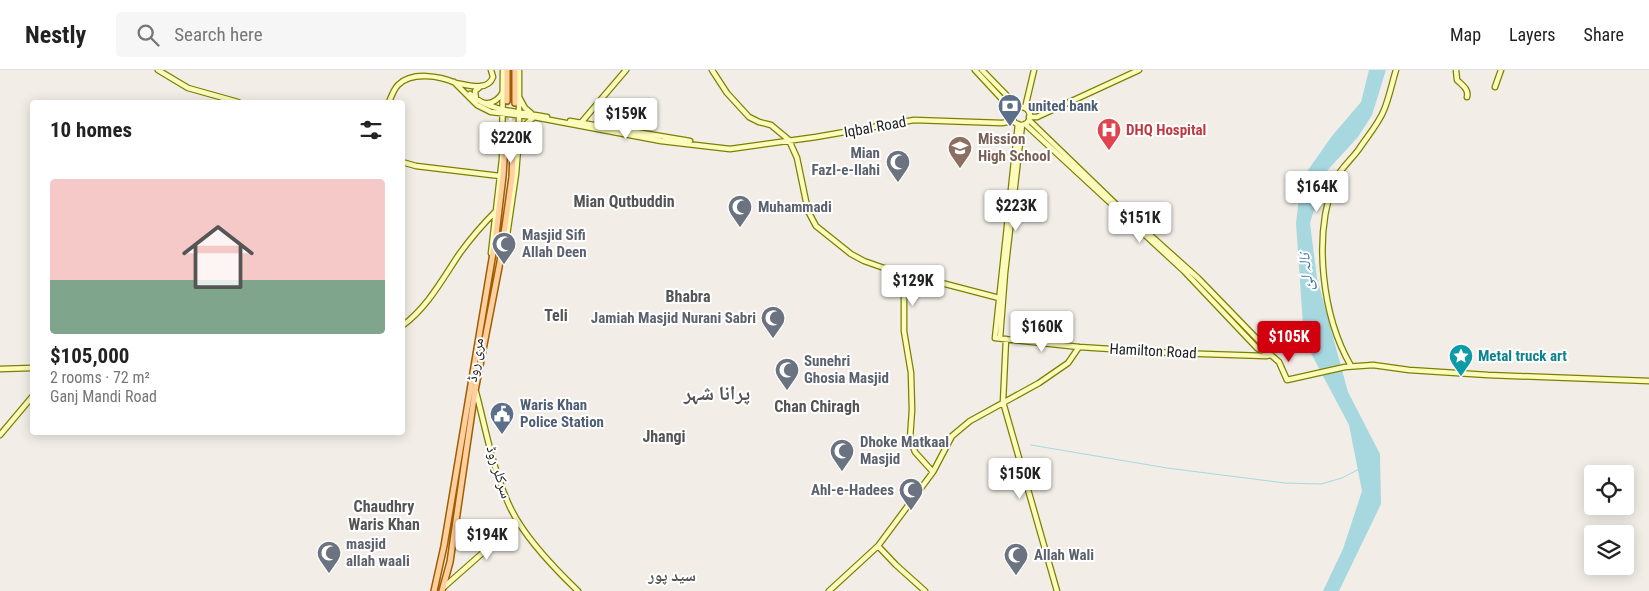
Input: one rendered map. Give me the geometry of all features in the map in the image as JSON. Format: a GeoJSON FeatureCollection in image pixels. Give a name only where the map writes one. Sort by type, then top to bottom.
{"type":"FeatureCollection","features":[{"type":"Feature","properties":{"kind":"main road"},"geometry":{"type":"LineString","coordinates":[[507,70],[507,100]]}},
{"type":"Feature","properties":{"kind":"main road"},"geometry":{"type":"LineString","coordinates":[[515,70],[515,103]]}},
{"type":"Feature","properties":{"kind":"main road","name":"مری روڈ"},"geometry":{"type":"LineString","coordinates":[[434,591],[450,515],[496,235],[506,128]]}},
{"type":"Feature","properties":{"kind":"main road","name":"مری روڈ"},"geometry":{"type":"LineString","coordinates":[[443,589],[450,562],[475,391],[500,262],[512,176],[514,128]]}},
{"type":"Feature","properties":{"kind":"street"},"geometry":{"type":"LineString","coordinates":[[158,70],[188,88],[231,100]]}},
{"type":"Feature","properties":{"kind":"street"},"geometry":{"type":"LineString","coordinates":[[478,102],[475,94],[476,90],[491,82],[493,77],[490,70]]}},
{"type":"Feature","properties":{"kind":"street"},"geometry":{"type":"LineString","coordinates":[[492,257],[500,176],[504,88],[503,70]]}},
{"type":"Feature","properties":{"kind":"street"},"geometry":{"type":"LineString","coordinates":[[500,262],[505,249],[516,174],[519,136],[519,70]]}},
{"type":"Feature","properties":{"kind":"street"},"geometry":{"type":"LineString","coordinates":[[580,124],[626,70]]}},
{"type":"Feature","properties":{"kind":"street"},"geometry":{"type":"LineString","coordinates":[[712,70],[727,93],[749,117],[758,122],[771,125],[789,140],[797,158],[808,210],[816,226],[851,254],[864,261],[906,274],[1001,299]]}},
{"type":"Feature","properties":{"kind":"street"},"geometry":{"type":"LineString","coordinates":[[975,70],[1013,111]]}},
{"type":"Feature","properties":{"kind":"street"},"geometry":{"type":"LineString","coordinates":[[982,70],[1018,108]]}},
{"type":"Feature","properties":{"kind":"street"},"geometry":{"type":"LineString","coordinates":[[1025,108],[1034,70]]}},
{"type":"Feature","properties":{"kind":"street"},"geometry":{"type":"LineString","coordinates":[[1019,123],[1139,70]]}},
{"type":"Feature","properties":{"kind":"street"},"geometry":{"type":"LineString","coordinates":[[1348,367],[1326,296],[1322,255],[1327,210],[1335,180],[1359,150],[1384,111],[1396,70]]}},
{"type":"Feature","properties":{"kind":"street"},"geometry":{"type":"LineString","coordinates":[[1456,70],[1457,80],[1466,88],[1467,97]]}},
{"type":"Feature","properties":{"kind":"street"},"geometry":{"type":"LineString","coordinates":[[1495,87],[1501,70]]}},
{"type":"Feature","properties":{"kind":"street"},"geometry":{"type":"LineString","coordinates":[[390,100],[398,85],[411,78],[429,77],[481,86]]}},
{"type":"Feature","properties":{"kind":"street"},"geometry":{"type":"LineString","coordinates":[[454,82],[478,102],[503,112]]}},
{"type":"Feature","properties":{"kind":"street"},"geometry":{"type":"LineString","coordinates":[[454,82],[482,109],[503,112]]}},
{"type":"Feature","properties":{"kind":"street"},"geometry":{"type":"LineString","coordinates":[[478,102],[491,102],[501,95],[504,88]]}},
{"type":"Feature","properties":{"kind":"street"},"geometry":{"type":"LineString","coordinates":[[518,96],[525,108],[534,116],[524,126],[519,136]]}},
{"type":"Feature","properties":{"kind":"street"},"geometry":{"type":"LineString","coordinates":[[1013,111],[1018,108],[1025,108],[1029,112],[1029,118],[1120,208],[1186,269],[1257,348],[1271,355],[1279,362],[1286,380],[1348,367],[1373,365],[1409,370],[1498,376],[1649,381]]}},
{"type":"Feature","properties":{"kind":"street"},"geometry":{"type":"LineString","coordinates":[[1013,111],[1012,118],[1186,269]]}},
{"type":"Feature","properties":{"kind":"street","name":"Iqbal Road"},"geometry":{"type":"LineString","coordinates":[[503,112],[736,147],[816,137],[914,120],[1019,123]]}},
{"type":"Feature","properties":{"kind":"street"},"geometry":{"type":"LineString","coordinates":[[1019,123],[1001,299],[1000,338],[1003,402],[1057,591]]}},
{"type":"Feature","properties":{"kind":"street"},"geometry":{"type":"LineString","coordinates":[[405,163],[416,166],[500,176]]}},
{"type":"Feature","properties":{"kind":"street"},"geometry":{"type":"LineString","coordinates":[[405,323],[420,310],[460,253],[496,211]]}},
{"type":"Feature","properties":{"kind":"street"},"geometry":{"type":"LineString","coordinates":[[906,274],[904,331],[911,373],[912,410],[910,439],[916,452],[934,472]]}},
{"type":"Feature","properties":{"kind":"street","name":"Hamilton Road"},"geometry":{"type":"LineString","coordinates":[[1000,338],[1079,347],[1174,353],[1271,355]]}},
{"type":"Feature","properties":{"kind":"street"},"geometry":{"type":"LineString","coordinates":[[829,591],[878,546],[934,472],[952,436],[965,424],[1039,383],[1068,363],[1079,347]]}},
{"type":"Feature","properties":{"kind":"street"},"geometry":{"type":"LineString","coordinates":[[0,369],[30,368]]}},
{"type":"Feature","properties":{"kind":"street","name":"سرکلر روڈ"},"geometry":{"type":"LineString","coordinates":[[475,391],[500,483],[510,508],[519,523],[554,566],[578,591]]}},
{"type":"Feature","properties":{"kind":"street"},"geometry":{"type":"LineString","coordinates":[[0,435],[30,399]]}},
{"type":"Feature","properties":{"kind":"street"},"geometry":{"type":"LineString","coordinates":[[443,589],[471,562],[519,523]]}},
{"type":"Feature","properties":{"kind":"street"},"geometry":{"type":"LineString","coordinates":[[878,546],[897,566],[926,591]]}},
{"type":"Feature","properties":{"kind":"water","name":"نالہ لئ"},"geometry":{"type":"Polygon","coordinates":[[[1369,70],[1386,70],[1372,115],[1358,137],[1325,173],[1310,223],[1317,278],[1348,392],[1380,454],[1381,504],[1339,591],[1323,591],[1343,549],[1362,491],[1349,425],[1304,340],[1296,223],[1301,180],[1332,136],[1361,102],[1369,70]]]}},
{"type":"Feature","properties":{"kind":"waterway"},"geometry":{"type":"LineString","coordinates":[[1031,445],[1167,468],[1285,483],[1321,484],[1342,478],[1359,469]]}},
{"type":"Feature","properties":{"kind":"tunnel"},"geometry":{"type":"LineString","coordinates":[[506,128],[507,101]]}},
{"type":"Feature","properties":{"kind":"tunnel"},"geometry":{"type":"LineString","coordinates":[[514,128],[515,103]]}},
{"type":"Feature","properties":{"kind":"place","name":"united bank"},"geometry":{"type":"Point","coordinates":[1010,127]}},
{"type":"Feature","properties":{"kind":"place","name":"DHQ Hospital"},"geometry":{"type":"Point","coordinates":[1109,151]}},
{"type":"Feature","properties":{"kind":"place","name":"Mission High School"},"geometry":{"type":"Point","coordinates":[960,169]}},
{"type":"Feature","properties":{"kind":"place","name":"Mian Fazl-e-Ilahi"},"geometry":{"type":"Point","coordinates":[898,183]}},
{"type":"Feature","properties":{"kind":"place","name":"Muhammadi"},"geometry":{"type":"Point","coordinates":[740,228]}},
{"type":"Feature","properties":{"kind":"place","name":"Masjid Sifi Allah Deen"},"geometry":{"type":"Point","coordinates":[504,265]}},
{"type":"Feature","properties":{"kind":"place","name":"Jamiah Masjid Nurani Sabri"},"geometry":{"type":"Point","coordinates":[773,339]}},
{"type":"Feature","properties":{"kind":"place","name":"Metal truck art"},"geometry":{"type":"Point","coordinates":[1461,377]}},
{"type":"Feature","properties":{"kind":"place","name":"Sunehri Ghosia Masjid"},"geometry":{"type":"Point","coordinates":[787,391]}},
{"type":"Feature","properties":{"kind":"place","name":"Waris Khan Police Station"},"geometry":{"type":"Point","coordinates":[502,435]}},
{"type":"Feature","properties":{"kind":"place","name":"Dhoke Matkaal Masjid"},"geometry":{"type":"Point","coordinates":[842,472]}},
{"type":"Feature","properties":{"kind":"place","name":"Ahl-e-Hadees"},"geometry":{"type":"Point","coordinates":[911,511]}},
{"type":"Feature","properties":{"kind":"place","name":"masjid allah waali"},"geometry":{"type":"Point","coordinates":[329,574]}},
{"type":"Feature","properties":{"kind":"place","name":"Allah Wali"},"geometry":{"type":"Point","coordinates":[1016,576]}},
{"type":"Feature","properties":{"kind":"district","name":"Mian Qutbuddin"},"geometry":{"type":"Point","coordinates":[624,201]}},
{"type":"Feature","properties":{"kind":"district","name":"Bhabra"},"geometry":{"type":"Point","coordinates":[688,296]}},
{"type":"Feature","properties":{"kind":"district","name":"Teli"},"geometry":{"type":"Point","coordinates":[556,315]}},
{"type":"Feature","properties":{"kind":"district","name":"پرانا شہر"},"geometry":{"type":"Point","coordinates":[717,393]}},
{"type":"Feature","properties":{"kind":"district","name":"Chan Chiragh"},"geometry":{"type":"Point","coordinates":[817,406]}},
{"type":"Feature","properties":{"kind":"district","name":"Jhangi"},"geometry":{"type":"Point","coordinates":[664,436]}},
{"type":"Feature","properties":{"kind":"district","name":"Chaudhry Waris Khan"},"geometry":{"type":"Point","coordinates":[384,515]}},
{"type":"Feature","properties":{"kind":"district","name":"سید پور"},"geometry":{"type":"Point","coordinates":[672,575]}}]}
